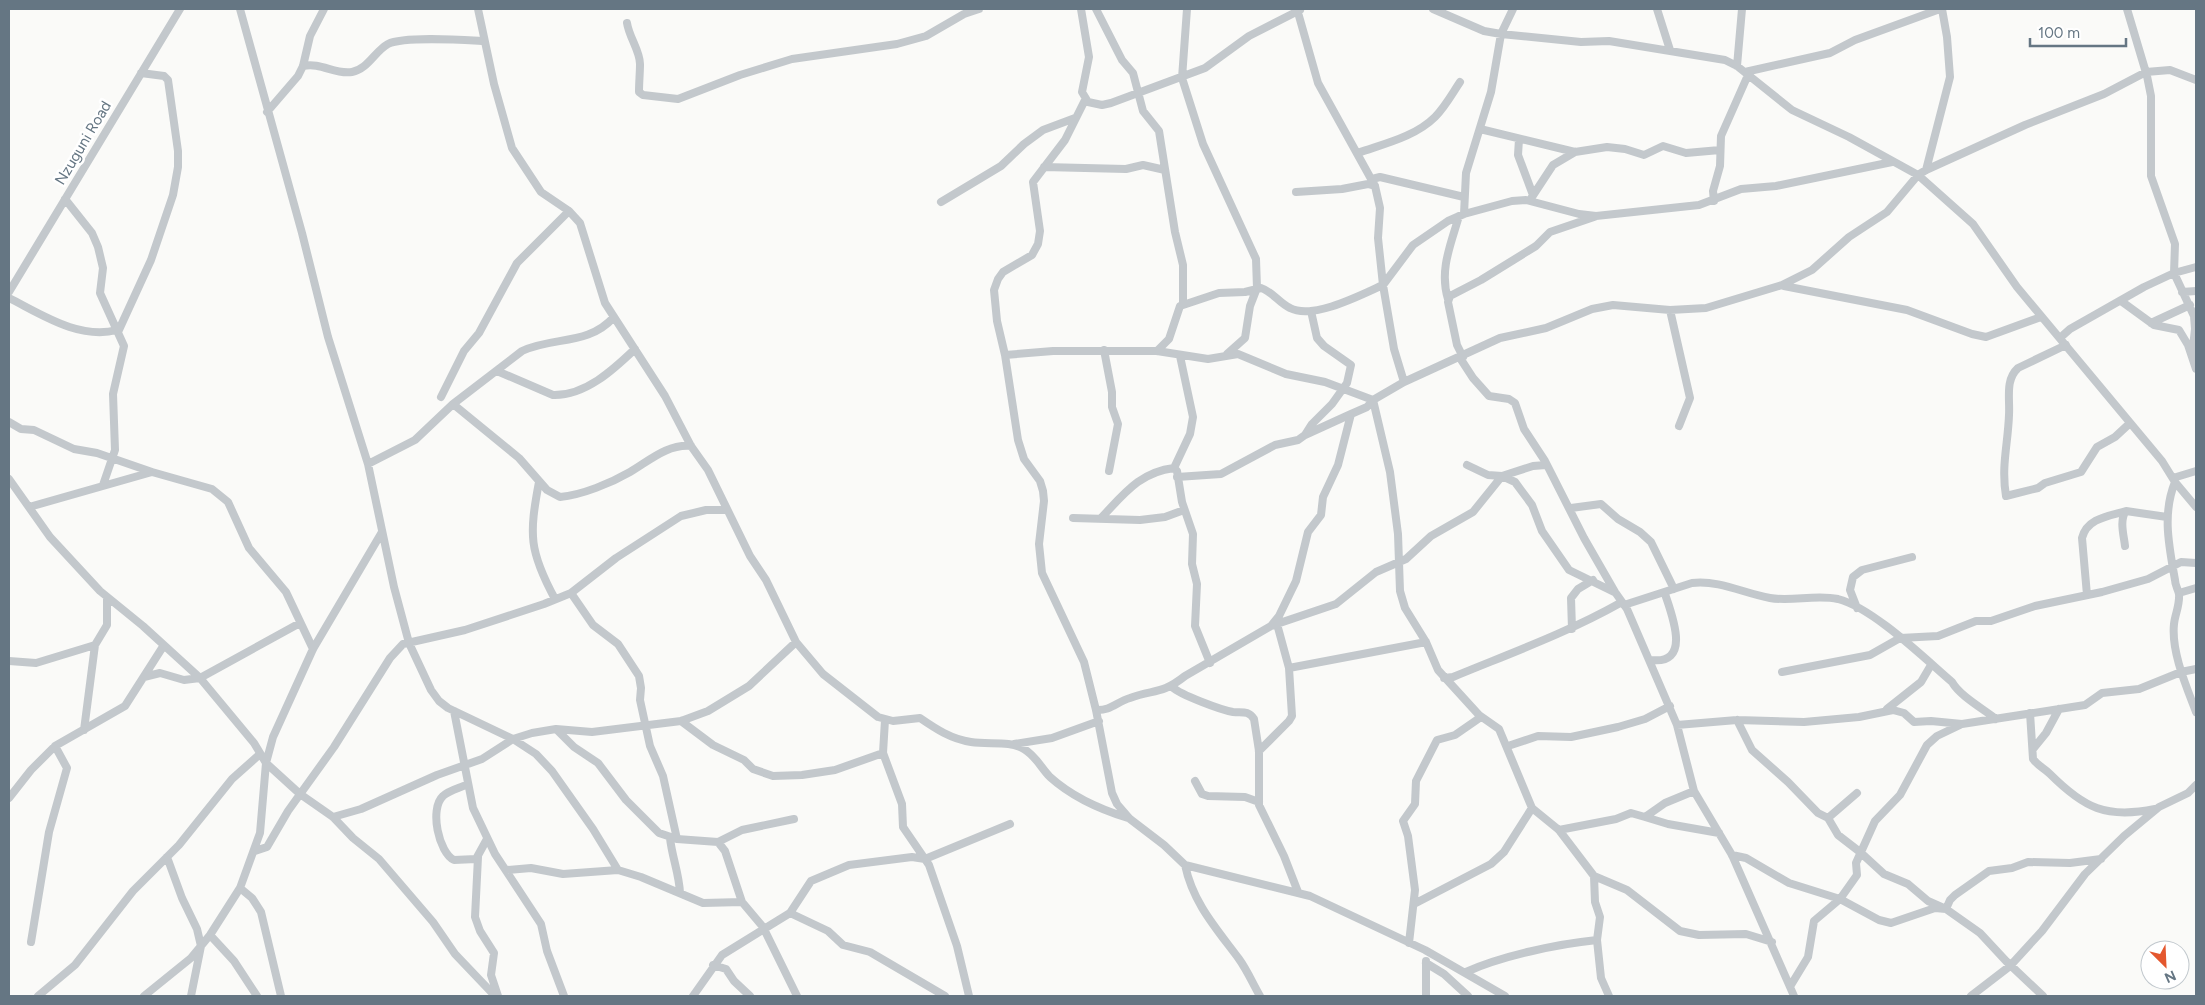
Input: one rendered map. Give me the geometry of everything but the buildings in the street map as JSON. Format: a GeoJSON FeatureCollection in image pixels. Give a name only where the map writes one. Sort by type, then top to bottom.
{"type":"FeatureCollection","features":[{"type":"Feature","properties":{"kind":"street","name":"Nzuguni Road"},"geometry":{"type":"LineString","coordinates":[[9,292],[180,9]]}},
{"type":"Feature","properties":{"kind":"street"},"geometry":{"type":"LineString","coordinates":[[240,9],[302,233],[328,337],[368,464],[382,532],[409,643],[439,701],[454,711],[513,739],[536,754],[552,771],[593,828],[618,870]]}},
{"type":"Feature","properties":{"kind":"street"},"geometry":{"type":"LineString","coordinates":[[267,112],[288,90],[303,66],[310,36],[324,9]]}},
{"type":"Feature","properties":{"kind":"street"},"geometry":{"type":"LineString","coordinates":[[478,9],[484,41],[512,148],[540,192],[569,211],[580,223],[602,296],[665,396],[690,446],[708,470],[750,556],[766,580],[796,642],[823,674],[885,720],[920,718],[946,735],[973,742],[1014,744],[1052,738],[1098,721]]}},
{"type":"Feature","properties":{"kind":"street"},"geometry":{"type":"LineString","coordinates":[[627,23],[628,33],[640,63],[639,92],[643,95],[678,99],[740,75],[792,59],[876,48],[926,36],[964,14],[979,9]]}},
{"type":"Feature","properties":{"kind":"street"},"geometry":{"type":"LineString","coordinates":[[1082,9],[1088,57],[1082,92],[1085,100],[1065,140],[1035,178],[1032,187],[1040,231],[1038,244],[1032,255],[1003,272],[994,290],[997,321],[1005,354],[1018,440],[1024,459],[1040,480],[1043,491],[1044,501],[1039,544],[1042,573],[1084,662],[1096,710],[1112,793],[1117,804],[1130,819],[1164,845],[1185,865],[1298,892],[1425,950],[1505,996]]}},
{"type":"Feature","properties":{"kind":"street"},"geometry":{"type":"LineString","coordinates":[[1096,9],[1122,60],[1133,73],[1143,111],[1159,131],[1175,232],[1183,265],[1184,304]]}},
{"type":"Feature","properties":{"kind":"street"},"geometry":{"type":"LineString","coordinates":[[1187,9],[1182,78],[1203,144],[1255,253],[1257,288],[1250,306],[1246,338],[1227,355]]}},
{"type":"Feature","properties":{"kind":"street"},"geometry":{"type":"LineString","coordinates":[[1433,9],[1484,31],[1501,34],[1582,42],[1609,41],[1725,60],[1737,66],[1792,110],[1849,137],[1892,162],[1918,174],[1973,224],[2017,287],[2041,317],[2061,337],[2129,424],[2162,461],[2174,480],[2196,507]]}},
{"type":"Feature","properties":{"kind":"street"},"geometry":{"type":"LineString","coordinates":[[1513,9],[1501,34],[1495,74],[1466,174],[1461,215],[1445,258],[1445,286],[1457,345],[1473,378],[1489,396],[1509,399],[1515,403],[1524,429],[1545,461],[1571,508],[1584,538],[1623,604],[1651,660],[1678,725],[1694,791],[1732,855],[1791,985],[1794,996]]}},
{"type":"Feature","properties":{"kind":"street"},"geometry":{"type":"LineString","coordinates":[[1656,9],[1670,50]]}},
{"type":"Feature","properties":{"kind":"street"},"geometry":{"type":"LineString","coordinates":[[1737,66],[1742,9]]}},
{"type":"Feature","properties":{"kind":"street"},"geometry":{"type":"LineString","coordinates":[[1747,74],[1830,53],[1855,40],[1941,9],[1947,37],[1950,77],[1926,170]]}},
{"type":"Feature","properties":{"kind":"street"},"geometry":{"type":"LineString","coordinates":[[2127,9],[2146,72],[2151,96],[2152,120],[2149,150],[2151,176],[2174,244],[2174,273],[2190,305],[2195,329],[2192,356]]}},
{"type":"Feature","properties":{"kind":"street"},"geometry":{"type":"LineString","coordinates":[[1085,100],[1102,105],[1138,95],[1182,78],[1212,65],[1249,36],[1299,10],[1318,83],[1373,182],[1380,208],[1378,238],[1383,285],[1394,349],[1404,382]]}},
{"type":"Feature","properties":{"kind":"street"},"geometry":{"type":"LineString","coordinates":[[303,66],[321,66],[344,73],[353,72],[393,42],[436,39],[484,41]]}},
{"type":"Feature","properties":{"kind":"street"},"geometry":{"type":"LineString","coordinates":[[1102,517],[1132,485],[1152,473],[1221,474],[1275,445],[1292,442],[1367,406],[1373,400],[1404,382],[1509,335],[1546,328],[1598,308],[1614,305],[1670,310],[1710,307],[1782,285],[1812,270],[1849,237],[1887,212],[1918,174],[1926,170],[2025,125],[2104,94],[2146,72],[2170,70],[2196,80]]}},
{"type":"Feature","properties":{"kind":"street"},"geometry":{"type":"LineString","coordinates":[[118,331],[154,252],[168,213],[178,167],[177,144],[168,80],[164,76],[142,73]]}},
{"type":"Feature","properties":{"kind":"street"},"geometry":{"type":"LineString","coordinates":[[1714,200],[1713,191],[1720,166],[1722,136],[1747,74]]}},
{"type":"Feature","properties":{"kind":"street"},"geometry":{"type":"LineString","coordinates":[[1358,153],[1409,134],[1426,124],[1441,110],[1460,82]]}},
{"type":"Feature","properties":{"kind":"street"},"geometry":{"type":"LineString","coordinates":[[942,202],[1000,166],[1043,130],[1075,118]]}},
{"type":"Feature","properties":{"kind":"street"},"geometry":{"type":"LineString","coordinates":[[1480,129],[1575,152]]}},
{"type":"Feature","properties":{"kind":"street"},"geometry":{"type":"LineString","coordinates":[[1519,139],[1518,155],[1532,198]]}},
{"type":"Feature","properties":{"kind":"street"},"geometry":{"type":"LineString","coordinates":[[1532,198],[1553,165],[1575,152],[1607,146],[1644,155],[1662,146],[1686,153],[1720,150]]}},
{"type":"Feature","properties":{"kind":"street"},"geometry":{"type":"LineString","coordinates":[[1448,299],[1452,294],[1481,280],[1536,246],[1550,232],[1596,216],[1700,204],[1741,189],[1776,186],[1892,162]]}},
{"type":"Feature","properties":{"kind":"street"},"geometry":{"type":"LineString","coordinates":[[1044,167],[1126,169],[1143,165],[1166,170]]}},
{"type":"Feature","properties":{"kind":"street"},"geometry":{"type":"LineString","coordinates":[[1296,192],[1342,189],[1368,184],[1380,176],[1464,197]]}},
{"type":"Feature","properties":{"kind":"street"},"geometry":{"type":"LineString","coordinates":[[1157,351],[1169,339],[1178,309],[1184,304],[1219,293],[1245,292],[1257,288],[1269,291],[1292,310],[1311,311],[1349,300],[1383,285],[1413,245],[1461,215],[1512,201],[1532,198],[1579,214],[1596,216]]}},
{"type":"Feature","properties":{"kind":"street"},"geometry":{"type":"LineString","coordinates":[[65,199],[92,233],[98,247],[103,268],[100,293],[118,331],[124,350],[113,394],[116,444],[103,486]]}},
{"type":"Feature","properties":{"kind":"street"},"geometry":{"type":"LineString","coordinates":[[441,397],[464,351],[479,333],[517,263],[569,211]]}},
{"type":"Feature","properties":{"kind":"street"},"geometry":{"type":"LineString","coordinates":[[2061,337],[2070,329],[2144,286],[2174,273],[2196,267]]}},
{"type":"Feature","properties":{"kind":"street"},"geometry":{"type":"LineString","coordinates":[[1782,285],[1906,310],[1972,334],[1986,337],[2041,317]]}},
{"type":"Feature","properties":{"kind":"street"},"geometry":{"type":"LineString","coordinates":[[2182,292],[2196,291]]}},
{"type":"Feature","properties":{"kind":"street"},"geometry":{"type":"LineString","coordinates":[[9,298],[54,320],[77,328],[95,332],[118,331]]}},
{"type":"Feature","properties":{"kind":"street"},"geometry":{"type":"LineString","coordinates":[[2121,301],[2151,323],[2179,330],[2192,356],[2196,369]]}},
{"type":"Feature","properties":{"kind":"street"},"geometry":{"type":"LineString","coordinates":[[2151,323],[2190,305]]}},
{"type":"Feature","properties":{"kind":"street"},"geometry":{"type":"LineString","coordinates":[[1670,310],[1690,398],[1679,426]]}},
{"type":"Feature","properties":{"kind":"street"},"geometry":{"type":"LineString","coordinates":[[1304,435],[1332,404],[1348,381],[1351,365],[1324,346],[1317,338],[1311,311]]}},
{"type":"Feature","properties":{"kind":"street"},"geometry":{"type":"LineString","coordinates":[[368,464],[415,440],[453,404],[530,348],[588,336],[605,327],[614,317]]}},
{"type":"Feature","properties":{"kind":"street"},"geometry":{"type":"LineString","coordinates":[[2066,345],[2018,368],[2013,373],[2009,388],[2009,416],[2004,455],[2003,477],[2006,496],[2009,497],[2038,488],[2045,483],[2081,472],[2097,447],[2115,437],[2129,424]]}},
{"type":"Feature","properties":{"kind":"street"},"geometry":{"type":"LineString","coordinates":[[497,371],[553,395],[558,395],[584,388],[620,364],[635,349]]}},
{"type":"Feature","properties":{"kind":"street"},"geometry":{"type":"LineString","coordinates":[[1005,354],[1104,350],[1157,351],[1208,359],[1227,355],[1242,355],[1286,374],[1320,381],[1373,400]]}},
{"type":"Feature","properties":{"kind":"street"},"geometry":{"type":"LineString","coordinates":[[1104,350],[1112,392],[1112,407],[1118,424],[1109,471]]}},
{"type":"Feature","properties":{"kind":"street"},"geometry":{"type":"LineString","coordinates":[[1180,356],[1193,417],[1190,434],[1175,472],[1184,510],[1193,534],[1192,564],[1197,584],[1195,626],[1210,663]]}},
{"type":"Feature","properties":{"kind":"street"},"geometry":{"type":"LineString","coordinates":[[1373,400],[1390,472],[1398,534],[1400,591],[1405,608],[1426,642],[1438,670],[1444,678],[1481,717],[1496,726],[1508,746],[1518,776],[1532,808],[1559,830],[1594,876],[1627,890],[1680,931],[1699,935],[1746,934],[1772,942]]}},
{"type":"Feature","properties":{"kind":"street"},"geometry":{"type":"LineString","coordinates":[[453,404],[519,458],[539,482],[553,494],[567,496],[621,476],[674,447],[690,446]]}},
{"type":"Feature","properties":{"kind":"street"},"geometry":{"type":"LineString","coordinates":[[1259,750],[1289,722],[1292,716],[1289,668],[1274,625],[1296,581],[1308,532],[1321,515],[1323,497],[1338,464],[1351,414]]}},
{"type":"Feature","properties":{"kind":"street"},"geometry":{"type":"LineString","coordinates":[[9,422],[22,429],[34,430],[74,448],[218,492],[228,502],[249,548],[286,592],[313,649]]}},
{"type":"Feature","properties":{"kind":"street"},"geometry":{"type":"LineString","coordinates":[[1467,465],[1515,482],[1532,505],[1542,532],[1569,570],[1615,592]]}},
{"type":"Feature","properties":{"kind":"street"},"geometry":{"type":"LineString","coordinates":[[1096,710],[1106,710],[1127,699],[1152,694],[1172,687],[1185,676],[1274,625],[1336,604],[1376,572],[1406,560],[1436,532],[1473,512],[1502,476],[1533,466],[1546,465]]}},
{"type":"Feature","properties":{"kind":"street"},"geometry":{"type":"LineString","coordinates":[[2174,480],[2196,471]]}},
{"type":"Feature","properties":{"kind":"street"},"geometry":{"type":"LineString","coordinates":[[29,506],[152,472]]}},
{"type":"Feature","properties":{"kind":"street"},"geometry":{"type":"LineString","coordinates":[[9,479],[50,538],[107,597],[200,678],[266,763],[300,794],[333,817],[353,838],[379,859],[433,922],[451,948],[496,996]]}},
{"type":"Feature","properties":{"kind":"street"},"geometry":{"type":"LineString","coordinates":[[2174,480],[2167,517],[2173,566],[2179,593],[2174,625],[2181,672],[2196,712]]}},
{"type":"Feature","properties":{"kind":"street"},"geometry":{"type":"LineString","coordinates":[[539,482],[531,529],[538,565],[555,599]]}},
{"type":"Feature","properties":{"kind":"street"},"geometry":{"type":"LineString","coordinates":[[1571,508],[1600,504],[1618,519],[1640,532],[1651,542],[1674,589]]}},
{"type":"Feature","properties":{"kind":"street"},"geometry":{"type":"LineString","coordinates":[[255,851],[267,847],[300,794],[334,747],[390,658],[403,644],[465,630],[571,593],[616,558],[681,516],[706,510],[727,510]]}},
{"type":"Feature","properties":{"kind":"street"},"geometry":{"type":"LineString","coordinates":[[1073,518],[1102,517],[1140,520],[1165,517],[1184,510]]}},
{"type":"Feature","properties":{"kind":"street"},"geometry":{"type":"LineString","coordinates":[[2087,595],[2082,538],[2084,531],[2096,520],[2126,511],[2167,517]]}},
{"type":"Feature","properties":{"kind":"street"},"geometry":{"type":"LineString","coordinates":[[2125,546],[2122,525],[2123,515],[2126,511]]}},
{"type":"Feature","properties":{"kind":"street"},"geometry":{"type":"LineString","coordinates":[[144,996],[191,958],[210,935],[240,888],[260,833],[266,763],[273,737],[313,649],[382,532]]}},
{"type":"Feature","properties":{"kind":"street"},"geometry":{"type":"LineString","coordinates":[[1857,608],[1850,590],[1854,577],[1862,570],[1912,557]]}},
{"type":"Feature","properties":{"kind":"street"},"geometry":{"type":"LineString","coordinates":[[1782,672],[1870,654],[1900,638],[1938,636],[1976,621],[1990,621],[2035,606],[2148,579],[2181,562],[2196,563]]}},
{"type":"Feature","properties":{"kind":"street"},"geometry":{"type":"LineString","coordinates":[[1572,629],[1571,598],[1578,589],[1593,580]]}},
{"type":"Feature","properties":{"kind":"street"},"geometry":{"type":"LineString","coordinates":[[1444,678],[1453,677],[1510,652],[1527,648],[1623,604],[1665,594],[1692,583],[1716,582],[1774,598],[1828,598],[1840,600],[1857,608],[1900,638],[1932,664],[1952,682],[1958,692],[1970,698],[1996,718]]}},
{"type":"Feature","properties":{"kind":"street"},"geometry":{"type":"LineString","coordinates":[[2179,593],[2196,588]]}},
{"type":"Feature","properties":{"kind":"street"},"geometry":{"type":"LineString","coordinates":[[571,593],[593,625],[618,644],[640,680],[640,700],[650,746],[663,776],[674,839],[672,853],[679,873],[680,892]]}},
{"type":"Feature","properties":{"kind":"street"},"geometry":{"type":"LineString","coordinates":[[1651,660],[1662,661],[1670,656],[1676,647],[1674,620],[1665,594]]}},
{"type":"Feature","properties":{"kind":"street"},"geometry":{"type":"LineString","coordinates":[[84,730],[95,645],[107,625],[107,597]]}},
{"type":"Feature","properties":{"kind":"street"},"geometry":{"type":"LineString","coordinates":[[144,677],[160,673],[184,680],[200,678],[300,623]]}},
{"type":"Feature","properties":{"kind":"street"},"geometry":{"type":"LineString","coordinates":[[333,817],[360,809],[437,775],[482,759],[513,739],[532,733],[556,729],[592,732],[681,721],[708,710],[749,686],[796,642]]}},
{"type":"Feature","properties":{"kind":"street"},"geometry":{"type":"LineString","coordinates":[[1289,668],[1426,642]]}},
{"type":"Feature","properties":{"kind":"street"},"geometry":{"type":"LineString","coordinates":[[9,661],[36,663],[95,645]]}},
{"type":"Feature","properties":{"kind":"street"},"geometry":{"type":"LineString","coordinates":[[9,798],[31,770],[56,746],[122,709],[164,645]]}},
{"type":"Feature","properties":{"kind":"street"},"geometry":{"type":"LineString","coordinates":[[1678,725],[1737,720],[1814,721],[1859,717],[1885,710],[1922,682],[1932,664]]}},
{"type":"Feature","properties":{"kind":"street"},"geometry":{"type":"LineString","coordinates":[[1885,710],[1901,712],[1914,722],[1931,721],[1962,724],[2085,705],[2102,693],[2139,689],[2181,672],[2196,669]]}},
{"type":"Feature","properties":{"kind":"street"},"geometry":{"type":"LineString","coordinates":[[1172,687],[1199,701],[1233,712],[1244,712],[1251,715],[1256,726],[1259,750],[1259,802],[1261,813],[1284,856],[1298,892]]}},
{"type":"Feature","properties":{"kind":"street"},"geometry":{"type":"LineString","coordinates":[[1508,746],[1538,736],[1571,737],[1618,727],[1645,719],[1670,706]]}},
{"type":"Feature","properties":{"kind":"street"},"geometry":{"type":"LineString","coordinates":[[2033,749],[2046,733],[2059,709]]}},
{"type":"Feature","properties":{"kind":"street"},"geometry":{"type":"LineString","coordinates":[[454,711],[473,808],[487,839],[541,924],[547,951],[564,996]]}},
{"type":"Feature","properties":{"kind":"street"},"geometry":{"type":"LineString","coordinates":[[2030,713],[2035,762],[2078,801],[2102,811],[2138,812],[2157,809]]}},
{"type":"Feature","properties":{"kind":"street"},"geometry":{"type":"LineString","coordinates":[[1409,943],[1415,890],[1409,846],[1403,821],[1415,804],[1416,781],[1437,740],[1455,735],[1481,717]]}},
{"type":"Feature","properties":{"kind":"street"},"geometry":{"type":"LineString","coordinates":[[885,720],[883,753],[902,804],[904,831],[930,868],[957,946],[969,996]]}},
{"type":"Feature","properties":{"kind":"street"},"geometry":{"type":"LineString","coordinates":[[1737,720],[1752,750],[1788,782],[1818,813],[1828,818],[1838,835],[1884,874],[1908,884],[1928,901],[1946,909],[1980,933],[2010,966],[2043,996]]}},
{"type":"Feature","properties":{"kind":"street"},"geometry":{"type":"LineString","coordinates":[[681,721],[713,744],[744,760],[753,769],[773,776],[802,775],[835,770],[883,753]]}},
{"type":"Feature","properties":{"kind":"street"},"geometry":{"type":"LineString","coordinates":[[1791,985],[1808,957],[1814,922],[1840,899],[1857,876],[1856,863],[1875,821],[1900,795],[1927,745],[1937,736],[1962,724]]}},
{"type":"Feature","properties":{"kind":"street"},"geometry":{"type":"LineString","coordinates":[[556,729],[574,747],[592,758],[604,769],[626,800],[656,831],[674,839],[718,842],[742,830],[794,819]]}},
{"type":"Feature","properties":{"kind":"street"},"geometry":{"type":"LineString","coordinates":[[1014,744],[1033,756],[1047,774],[1061,785],[1112,813],[1130,819]]}},
{"type":"Feature","properties":{"kind":"street"},"geometry":{"type":"LineString","coordinates":[[31,942],[49,832],[68,768],[56,746]]}},
{"type":"Feature","properties":{"kind":"street"},"geometry":{"type":"LineString","coordinates":[[38,996],[75,965],[133,891],[167,857],[232,779],[260,754]]}},
{"type":"Feature","properties":{"kind":"street"},"geometry":{"type":"LineString","coordinates":[[1195,782],[1202,794],[1208,796],[1245,797],[1259,802]]}},
{"type":"Feature","properties":{"kind":"street"},"geometry":{"type":"LineString","coordinates":[[468,784],[446,794],[440,799],[435,814],[437,827],[452,859],[471,861],[478,857]]}},
{"type":"Feature","properties":{"kind":"street"},"geometry":{"type":"LineString","coordinates":[[1971,996],[2010,966],[2042,931],[2085,874],[2124,836],[2157,809],[2188,792],[2196,785]]}},
{"type":"Feature","properties":{"kind":"street"},"geometry":{"type":"LineString","coordinates":[[1644,816],[1653,813],[1665,803],[1694,791]]}},
{"type":"Feature","properties":{"kind":"street"},"geometry":{"type":"LineString","coordinates":[[1828,818],[1858,793]]}},
{"type":"Feature","properties":{"kind":"street"},"geometry":{"type":"LineString","coordinates":[[1414,904],[1491,864],[1504,852],[1532,808]]}},
{"type":"Feature","properties":{"kind":"street"},"geometry":{"type":"LineString","coordinates":[[1559,830],[1616,819],[1631,813],[1662,822],[1719,833]]}},
{"type":"Feature","properties":{"kind":"street"},"geometry":{"type":"LineString","coordinates":[[692,996],[713,965],[726,951],[746,941],[763,927],[790,912],[811,881],[849,865],[912,857],[925,859],[1010,824]]}},
{"type":"Feature","properties":{"kind":"street"},"geometry":{"type":"LineString","coordinates":[[487,839],[478,857],[474,914],[480,933],[494,954],[491,975],[496,996]]}},
{"type":"Feature","properties":{"kind":"street"},"geometry":{"type":"LineString","coordinates":[[718,842],[725,851],[742,902],[763,927],[797,996]]}},
{"type":"Feature","properties":{"kind":"street"},"geometry":{"type":"LineString","coordinates":[[1732,855],[1746,858],[1789,883],[1840,899],[1879,920],[1891,922],[1935,908],[1946,909]]}},
{"type":"Feature","properties":{"kind":"street"},"geometry":{"type":"LineString","coordinates":[[167,857],[182,898],[197,929],[200,946],[191,996]]}},
{"type":"Feature","properties":{"kind":"street"},"geometry":{"type":"LineString","coordinates":[[1946,909],[1950,900],[1955,895],[1989,872],[2012,868],[2028,862],[2070,863],[2101,860]]}},
{"type":"Feature","properties":{"kind":"street"},"geometry":{"type":"LineString","coordinates":[[1185,865],[1189,885],[1199,905],[1239,960],[1260,996]]}},
{"type":"Feature","properties":{"kind":"street"},"geometry":{"type":"LineString","coordinates":[[507,870],[531,868],[563,874],[618,870],[703,902],[742,902]]}},
{"type":"Feature","properties":{"kind":"street"},"geometry":{"type":"LineString","coordinates":[[1594,876],[1595,902],[1600,918],[1597,940],[1601,978],[1609,996]]}},
{"type":"Feature","properties":{"kind":"street"},"geometry":{"type":"LineString","coordinates":[[240,888],[252,898],[261,912],[281,996]]}},
{"type":"Feature","properties":{"kind":"street"},"geometry":{"type":"LineString","coordinates":[[790,912],[828,931],[843,945],[870,952],[945,996]]}},
{"type":"Feature","properties":{"kind":"street"},"geometry":{"type":"LineString","coordinates":[[210,935],[234,961],[257,996]]}},
{"type":"Feature","properties":{"kind":"street"},"geometry":{"type":"LineString","coordinates":[[1466,972],[1486,963],[1597,940]]}},
{"type":"Feature","properties":{"kind":"street"},"geometry":{"type":"LineString","coordinates":[[1425,950],[1426,996]]}},
{"type":"Feature","properties":{"kind":"street"},"geometry":{"type":"LineString","coordinates":[[1426,963],[1444,974],[1468,996]]}},
{"type":"Feature","properties":{"kind":"street"},"geometry":{"type":"LineString","coordinates":[[713,965],[726,969],[734,981],[750,996]]}}]}
